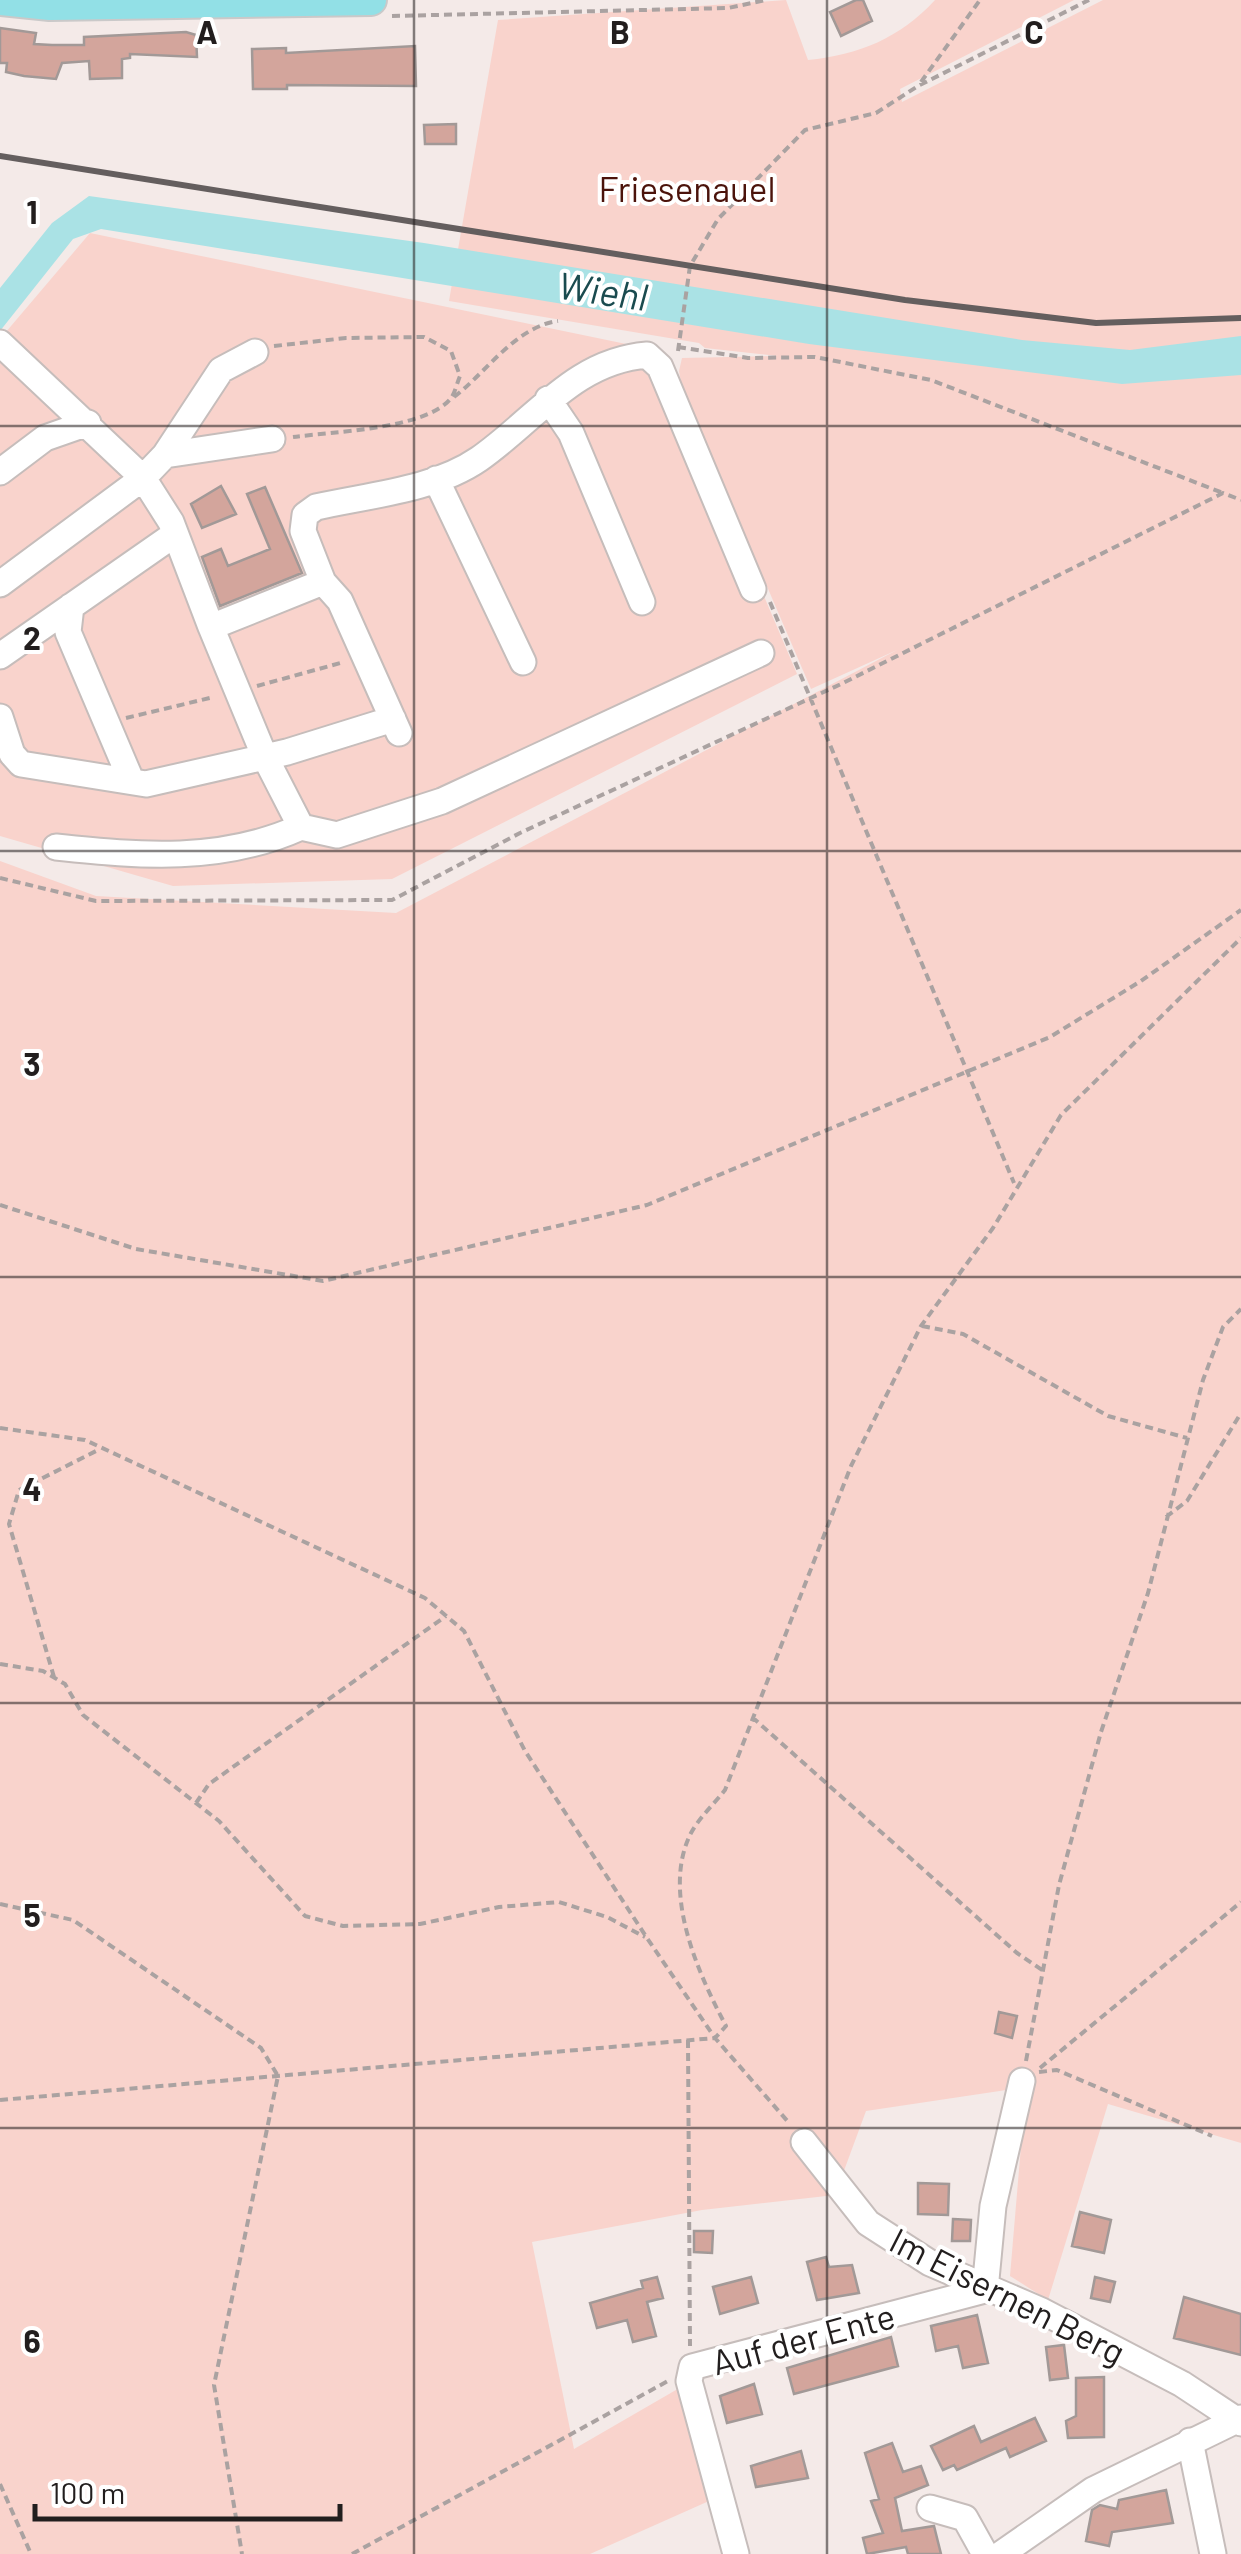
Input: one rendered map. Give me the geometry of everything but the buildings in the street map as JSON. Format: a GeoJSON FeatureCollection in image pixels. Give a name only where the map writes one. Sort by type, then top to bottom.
{"type":"FeatureCollection","features":[{"type":"Feature","properties":{"kind":"main road"},"geometry":{"type":"LineString","coordinates":[[0,0],[134,8],[370,0]]}},
{"type":"Feature","properties":{"kind":"street"},"geometry":{"type":"LineString","coordinates":[[4,347],[140,473],[176,534],[264,755],[301,828]]}},
{"type":"Feature","properties":{"kind":"street"},"geometry":{"type":"LineString","coordinates":[[166,456],[220,370],[256,352]]}},
{"type":"Feature","properties":{"kind":"street"},"geometry":{"type":"LineString","coordinates":[[0,716],[12,754],[20,764],[146,784],[396,726],[340,601],[323,582],[303,531],[305,514],[316,506],[436,479],[478,460],[564,386],[622,357],[647,355],[660,367],[753,589]]}},
{"type":"Feature","properties":{"kind":"street"},"geometry":{"type":"LineString","coordinates":[[548,399],[571,433],[642,602]]}},
{"type":"Feature","properties":{"kind":"street"},"geometry":{"type":"LineString","coordinates":[[0,472],[45,438],[88,423]]}},
{"type":"Feature","properties":{"kind":"street"},"geometry":{"type":"LineString","coordinates":[[0,584],[166,456],[272,440]]}},
{"type":"Feature","properties":{"kind":"street"},"geometry":{"type":"LineString","coordinates":[[436,479],[522,662]]}},
{"type":"Feature","properties":{"kind":"street"},"geometry":{"type":"LineString","coordinates":[[0,656],[176,534]]}},
{"type":"Feature","properties":{"kind":"street"},"geometry":{"type":"LineString","coordinates":[[211,627],[323,582]]}},
{"type":"Feature","properties":{"kind":"street"},"geometry":{"type":"LineString","coordinates":[[71,606],[68,632],[131,780]]}},
{"type":"Feature","properties":{"kind":"street"},"geometry":{"type":"LineString","coordinates":[[56,847],[179,855],[258,846],[301,828],[337,836],[442,802],[762,653]]}},
{"type":"Feature","properties":{"kind":"street"},"geometry":{"type":"LineString","coordinates":[[986,2290],[993,2206],[1028,2076]]}},
{"type":"Feature","properties":{"kind":"street","name":"Im Eisernen Berg"},"geometry":{"type":"LineString","coordinates":[[804,2142],[868,2223],[930,2263],[1042,2311],[1182,2384],[1240,2420]]}},
{"type":"Feature","properties":{"kind":"street","name":"Auf der Ente"},"geometry":{"type":"LineString","coordinates":[[736,2554],[689,2381],[692,2368],[986,2290]]}},
{"type":"Feature","properties":{"kind":"street"},"geometry":{"type":"LineString","coordinates":[[1001,2554],[1093,2490],[1240,2420]]}},
{"type":"Feature","properties":{"kind":"street"},"geometry":{"type":"LineString","coordinates":[[1190,2441],[1213,2554]]}},
{"type":"Feature","properties":{"kind":"street"},"geometry":{"type":"LineString","coordinates":[[930,2508],[965,2518],[985,2554]]}},
{"type":"Feature","properties":{"kind":"path"},"geometry":{"type":"LineString","coordinates":[[918,86],[980,0]]}},
{"type":"Feature","properties":{"kind":"path"},"geometry":{"type":"LineString","coordinates":[[1089,0],[918,86],[876,113],[805,130],[718,219],[688,276],[678,347],[748,358],[815,357],[931,380],[1241,500]]}},
{"type":"Feature","properties":{"kind":"path"},"geometry":{"type":"LineString","coordinates":[[272,440],[381,426],[420,416],[450,400],[524,334],[540,323],[558,321]]}},
{"type":"Feature","properties":{"kind":"path"},"geometry":{"type":"LineString","coordinates":[[256,352],[346,338],[424,337],[451,351],[460,376],[450,400]]}},
{"type":"Feature","properties":{"kind":"path"},"geometry":{"type":"LineString","coordinates":[[0,878],[96,902],[392,900],[520,833],[809,698],[1223,493]]}},
{"type":"Feature","properties":{"kind":"path"},"geometry":{"type":"LineString","coordinates":[[809,698],[1015,1186]]}},
{"type":"Feature","properties":{"kind":"path"},"geometry":{"type":"LineString","coordinates":[[0,1206],[136,1249],[323,1281],[647,1205],[1050,1037],[1141,982],[1241,910]]}},
{"type":"Feature","properties":{"kind":"path"},"geometry":{"type":"LineString","coordinates":[[0,2100],[715,2038],[726,2026],[685,1924],[682,1858],[692,1831],[725,1790],[851,1466],[921,1326],[993,1228],[1061,1115],[1241,938]]}},
{"type":"Feature","properties":{"kind":"path"},"geometry":{"type":"LineString","coordinates":[[1028,2076],[1042,1970],[1101,1732],[1148,1593],[1187,1438],[1223,1328],[1241,1309]]}},
{"type":"Feature","properties":{"kind":"path"},"geometry":{"type":"LineString","coordinates":[[921,1326],[963,1334],[1108,1416],[1187,1438]]}},
{"type":"Feature","properties":{"kind":"path"},"geometry":{"type":"LineString","coordinates":[[1166,1517],[1187,1501],[1241,1413]]}},
{"type":"Feature","properties":{"kind":"path"},"geometry":{"type":"LineString","coordinates":[[0,1428],[85,1440],[425,1598],[446,1616],[464,1632],[525,1752],[594,1850],[647,1938],[715,2038],[804,2142]]}},
{"type":"Feature","properties":{"kind":"path"},"geometry":{"type":"LineString","coordinates":[[54,1677],[9,1524],[19,1490],[100,1448]]}},
{"type":"Feature","properties":{"kind":"path"},"geometry":{"type":"LineString","coordinates":[[196,1803],[209,1784],[446,1616]]}},
{"type":"Feature","properties":{"kind":"path"},"geometry":{"type":"LineString","coordinates":[[0,1664],[43,1671],[65,1684],[83,1716],[219,1821],[306,1916],[343,1926],[420,1924],[499,1907],[559,1902],[647,1938]]}},
{"type":"Feature","properties":{"kind":"path"},"geometry":{"type":"LineString","coordinates":[[752,1718],[1017,1954],[1042,1970]]}},
{"type":"Feature","properties":{"kind":"path"},"geometry":{"type":"LineString","coordinates":[[1028,2076],[1241,1902]]}},
{"type":"Feature","properties":{"kind":"path"},"geometry":{"type":"LineString","coordinates":[[0,1904],[74,1920],[261,2048],[278,2076],[214,2385],[242,2554]]}},
{"type":"Feature","properties":{"kind":"path"},"geometry":{"type":"LineString","coordinates":[[352,2554],[692,2368],[687,2288],[688,2040]]}},
{"type":"Feature","properties":{"kind":"path"},"geometry":{"type":"LineString","coordinates":[[1028,2076],[1057,2070],[1212,2136]]}},
{"type":"Feature","properties":{"kind":"path"},"geometry":{"type":"LineString","coordinates":[[0,2484],[30,2554]]}},
{"type":"Feature","properties":{"kind":"green space","name":"Friesenauel"},"geometry":{"type":"Polygon","coordinates":[[[786,0],[808,60],[844,54],[878,42],[908,25],[935,0],[1074,0],[900,89],[902,102],[1103,0],[1241,0],[1241,2143],[1108,2104],[1048,2300],[1010,2276],[1026,2087],[866,2111],[835,2195],[702,2210],[532,2242],[574,2449],[688,2383],[718,2497],[590,2554],[0,2554],[0,861],[96,896],[396,913],[897,650],[811,689],[682,388],[682,358],[778,356],[705,348],[699,343],[449,301],[498,20],[786,0]]]}},
{"type":"Feature","properties":{"kind":"green space"},"geometry":{"type":"Polygon","coordinates":[[[90,233],[660,351],[797,674],[392,879],[173,886],[0,836],[0,339],[90,233]]]}},
{"type":"Feature","properties":{"kind":"water","name":"Wiehl"},"geometry":{"type":"Polygon","coordinates":[[[89,196],[424,243],[1022,340],[1130,350],[1241,336],[1241,375],[1122,384],[809,344],[101,229],[73,239],[0,331],[0,288],[52,223],[89,196]]]}},
{"type":"Feature","properties":{"kind":"railway"},"geometry":{"type":"LineString","coordinates":[[0,156],[905,300],[1096,323],[1241,318]]}}]}
